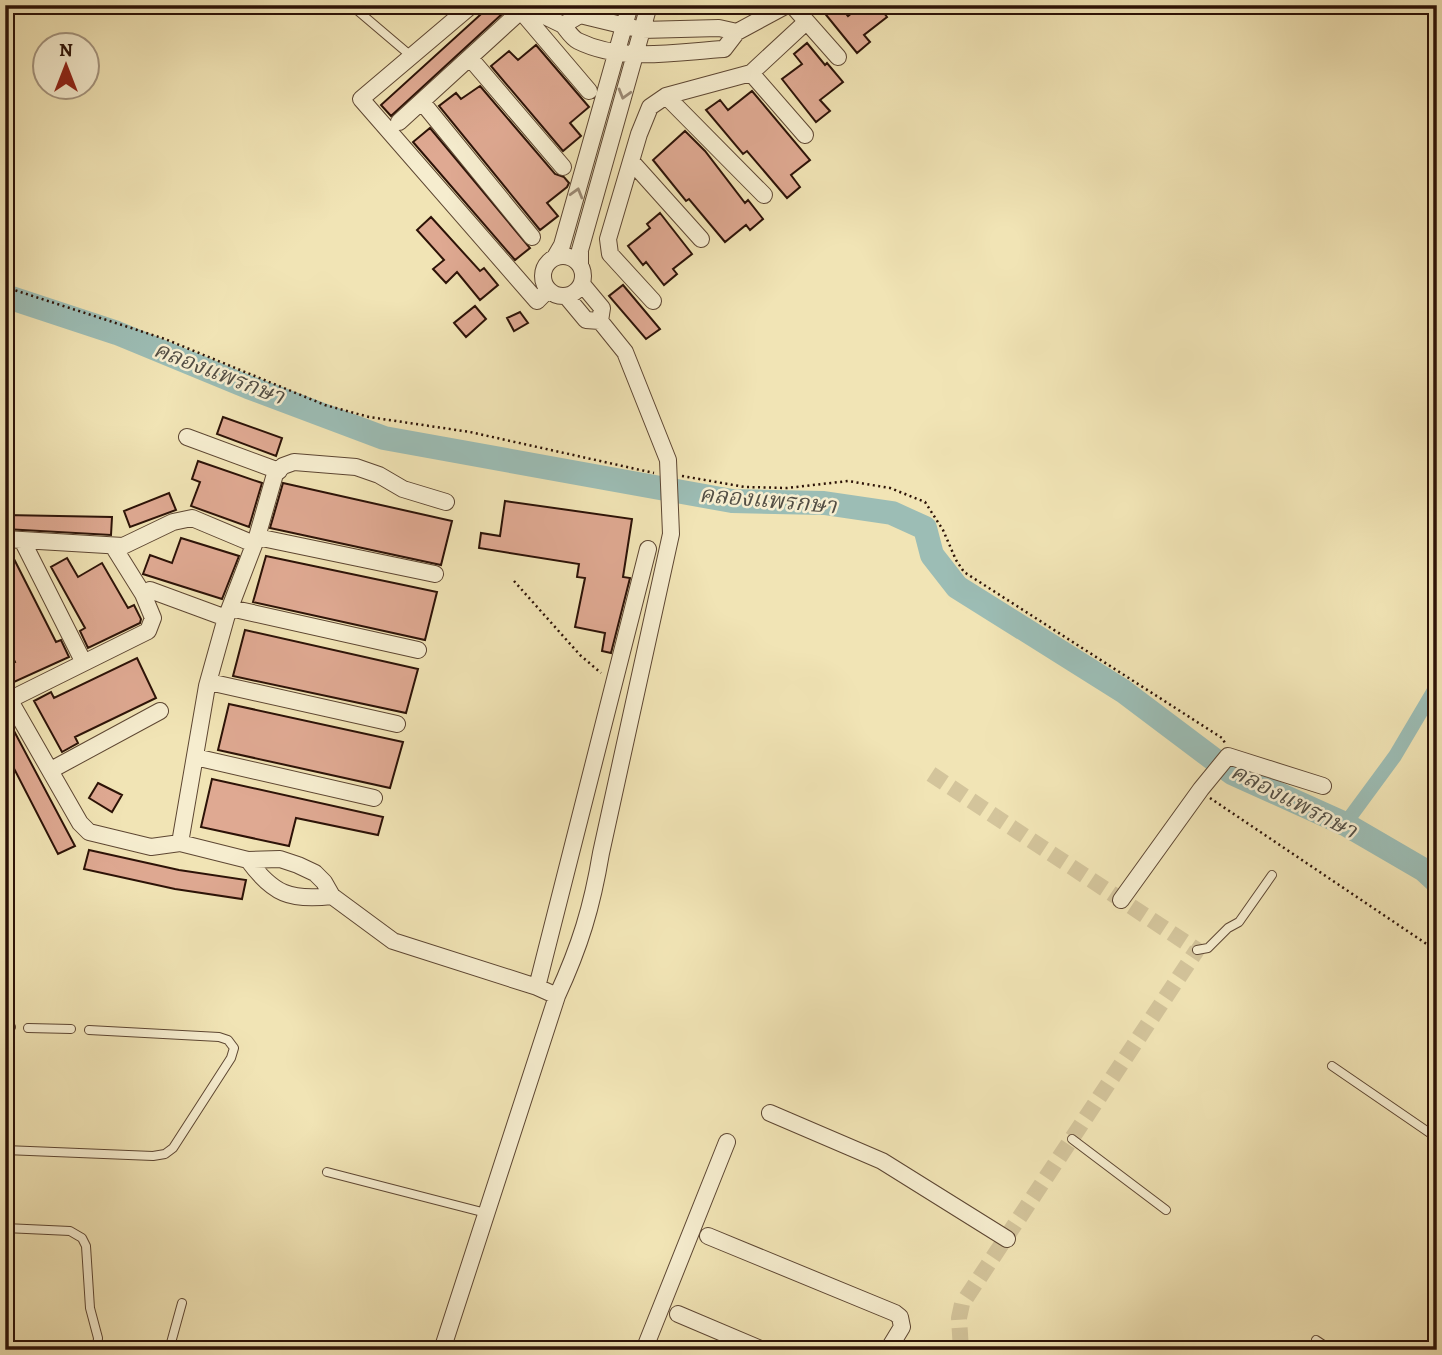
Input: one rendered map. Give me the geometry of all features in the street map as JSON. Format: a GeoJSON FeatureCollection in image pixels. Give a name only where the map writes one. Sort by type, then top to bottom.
{"type":"FeatureCollection","features":[{"type":"Feature","properties":{"kind":"street"},"geometry":{"type":"LineString","coordinates":[[472,5],[360,99],[537,300],[548,290]]}},
{"type":"Feature","properties":{"kind":"street"},"geometry":{"type":"LineString","coordinates":[[630,5],[562,245],[543,272],[548,290],[560,296],[578,290],[582,284],[580,250],[649,5]]}},
{"type":"Feature","properties":{"kind":"street"},"geometry":{"type":"LineString","coordinates":[[523,8],[563,25],[576,40],[617,53],[635,55],[724,49],[737,32],[789,5],[838,57]]}},
{"type":"Feature","properties":{"kind":"street"},"geometry":{"type":"LineString","coordinates":[[400,122],[523,8]]}},
{"type":"Feature","properties":{"kind":"street"},"geometry":{"type":"LineString","coordinates":[[523,8],[589,91]]}},
{"type":"Feature","properties":{"kind":"street"},"geometry":{"type":"LineString","coordinates":[[563,25],[580,15],[642,30],[719,28],[737,32]]}},
{"type":"Feature","properties":{"kind":"street"},"geometry":{"type":"LineString","coordinates":[[653,301],[610,254],[608,239],[650,107],[666,96],[751,73],[806,22]]}},
{"type":"Feature","properties":{"kind":"street"},"geometry":{"type":"LineString","coordinates":[[470,58],[563,167]]}},
{"type":"Feature","properties":{"kind":"street"},"geometry":{"type":"LineString","coordinates":[[751,73],[805,135]]}},
{"type":"Feature","properties":{"kind":"street"},"geometry":{"type":"LineString","coordinates":[[666,96],[764,195]]}},
{"type":"Feature","properties":{"kind":"street"},"geometry":{"type":"LineString","coordinates":[[422,102],[532,237]]}},
{"type":"Feature","properties":{"kind":"street"},"geometry":{"type":"LineString","coordinates":[[631,161],[701,239]]}},
{"type":"Feature","properties":{"kind":"street"},"geometry":{"type":"LineString","coordinates":[[555,257],[569,256],[580,264]]}},
{"type":"Feature","properties":{"kind":"street"},"geometry":{"type":"LineString","coordinates":[[582,284],[602,308],[600,321]]}},
{"type":"Feature","properties":{"kind":"street"},"geometry":{"type":"LineString","coordinates":[[442,1350],[557,996],[575,957],[593,902],[601,853],[671,534],[668,460],[625,352],[600,321],[586,320],[566,296]]}},
{"type":"Feature","properties":{"kind":"street"},"geometry":{"type":"LineString","coordinates":[[187,437],[279,471]]}},
{"type":"Feature","properties":{"kind":"street"},"geometry":{"type":"LineString","coordinates":[[180,844],[209,682],[228,613],[256,541],[275,474],[294,461],[356,467],[379,475],[403,489],[446,502]]}},
{"type":"Feature","properties":{"kind":"street"},"geometry":{"type":"LineString","coordinates":[[5,540],[123,546],[173,522],[192,518],[256,541],[435,574]]}},
{"type":"Feature","properties":{"kind":"street"},"geometry":{"type":"LineString","coordinates":[[23,542],[83,662]]}},
{"type":"Feature","properties":{"kind":"street"},"geometry":{"type":"LineString","coordinates":[[113,546],[144,594],[153,618],[148,631],[7,696],[80,823],[89,832],[151,847],[180,844],[248,860],[280,859],[298,864],[315,873],[332,896],[393,941],[537,987],[557,996]]}},
{"type":"Feature","properties":{"kind":"street"},"geometry":{"type":"LineString","coordinates":[[537,987],[648,550]]}},
{"type":"Feature","properties":{"kind":"street"},"geometry":{"type":"LineString","coordinates":[[144,594],[150,590],[228,613],[418,650]]}},
{"type":"Feature","properties":{"kind":"street"},"geometry":{"type":"LineString","coordinates":[[209,682],[397,724]]}},
{"type":"Feature","properties":{"kind":"street"},"geometry":{"type":"LineString","coordinates":[[51,770],[160,711]]}},
{"type":"Feature","properties":{"kind":"street"},"geometry":{"type":"LineString","coordinates":[[195,757],[374,798]]}},
{"type":"Feature","properties":{"kind":"street"},"geometry":{"type":"LineString","coordinates":[[1121,900],[1225,758],[1233,757],[1323,786]]}},
{"type":"Feature","properties":{"kind":"street"},"geometry":{"type":"LineString","coordinates":[[248,860],[273,888],[301,898],[332,896]]}},
{"type":"Feature","properties":{"kind":"street"},"geometry":{"type":"LineString","coordinates":[[770,1113],[882,1161],[1007,1239]]}},
{"type":"Feature","properties":{"kind":"street"},"geometry":{"type":"LineString","coordinates":[[644,1350],[726,1142]]}},
{"type":"Feature","properties":{"kind":"street"},"geometry":{"type":"LineString","coordinates":[[708,1236],[895,1313],[900,1317],[902,1327],[888,1350]]}},
{"type":"Feature","properties":{"kind":"street"},"geometry":{"type":"LineString","coordinates":[[678,1314],[763,1350]]}},
{"type":"Feature","properties":{"kind":"lane"},"geometry":{"type":"LineString","coordinates":[[351,5],[411,57]]}},
{"type":"Feature","properties":{"kind":"lane"},"geometry":{"type":"LineString","coordinates":[[1197,950],[1208,948],[1228,928],[1239,922],[1272,875]]}},
{"type":"Feature","properties":{"kind":"lane"},"geometry":{"type":"LineString","coordinates":[[28,1028],[71,1029]]}},
{"type":"Feature","properties":{"kind":"lane"},"geometry":{"type":"LineString","coordinates":[[5,1150],[153,1156],[165,1154],[173,1147],[202,1103],[231,1058],[234,1048],[228,1040],[219,1037],[89,1030]]}},
{"type":"Feature","properties":{"kind":"lane"},"geometry":{"type":"LineString","coordinates":[[1332,1066],[1437,1138]]}},
{"type":"Feature","properties":{"kind":"lane"},"geometry":{"type":"LineString","coordinates":[[1072,1139],[1166,1210]]}},
{"type":"Feature","properties":{"kind":"lane"},"geometry":{"type":"LineString","coordinates":[[327,1172],[486,1213]]}},
{"type":"Feature","properties":{"kind":"lane"},"geometry":{"type":"LineString","coordinates":[[5,1228],[71,1231],[82,1238],[86,1247],[90,1308],[97,1350]]}},
{"type":"Feature","properties":{"kind":"lane"},"geometry":{"type":"LineString","coordinates":[[182,1303],[170,1348],[182,1350]]}},
{"type":"Feature","properties":{"kind":"lane"},"geometry":{"type":"LineString","coordinates":[[1316,1340],[1331,1350]]}},
{"type":"Feature","properties":{"kind":"path"},"geometry":{"type":"LineString","coordinates":[[514,581],[580,654],[614,685]]}},
{"type":"Feature","properties":{"kind":"path"},"geometry":{"type":"LineString","coordinates":[[1202,791],[1437,951]]}},
{"type":"Feature","properties":{"kind":"building"},"geometry":{"type":"Polygon","coordinates":[[[491,5],[502,14],[391,116],[381,105],[491,5]]]}},
{"type":"Feature","properties":{"kind":"building"},"geometry":{"type":"Polygon","coordinates":[[[818,5],[839,5],[848,16],[862,5],[878,5],[887,17],[864,35],[870,42],[857,53],[818,5]]]}},
{"type":"Feature","properties":{"kind":"building"},"geometry":{"type":"Polygon","coordinates":[[[807,43],[843,82],[820,100],[830,111],[816,122],[782,79],[802,64],[794,54],[807,43]]]}},
{"type":"Feature","properties":{"kind":"building"},"geometry":{"type":"Polygon","coordinates":[[[536,45],[589,107],[570,123],[581,136],[563,151],[491,66],[509,51],[518,60],[536,45]]]}},
{"type":"Feature","properties":{"kind":"building"},"geometry":{"type":"Polygon","coordinates":[[[480,86],[555,174],[564,177],[569,183],[547,203],[558,216],[540,230],[439,106],[456,93],[461,99],[480,86]]]}},
{"type":"Feature","properties":{"kind":"building"},"geometry":{"type":"Polygon","coordinates":[[[752,91],[810,160],[791,175],[800,187],[787,198],[747,151],[743,154],[706,110],[720,100],[728,110],[752,91]]]}},
{"type":"Feature","properties":{"kind":"building"},"geometry":{"type":"Polygon","coordinates":[[[430,128],[530,248],[515,260],[413,142],[430,128]]]}},
{"type":"Feature","properties":{"kind":"building"},"geometry":{"type":"Polygon","coordinates":[[[685,131],[705,151],[745,203],[748,200],[763,219],[750,230],[746,225],[725,242],[689,199],[686,201],[653,160],[685,131]]]}},
{"type":"Feature","properties":{"kind":"building"},"geometry":{"type":"Polygon","coordinates":[[[660,213],[692,254],[673,269],[677,274],[664,285],[646,262],[643,265],[628,246],[650,228],[647,224],[660,213]]]}},
{"type":"Feature","properties":{"kind":"building"},"geometry":{"type":"Polygon","coordinates":[[[431,217],[480,271],[484,268],[498,285],[480,300],[457,272],[446,283],[433,269],[444,260],[417,230],[431,217]]]}},
{"type":"Feature","properties":{"kind":"building"},"geometry":{"type":"Polygon","coordinates":[[[623,285],[660,329],[646,339],[609,296],[623,285]]]}},
{"type":"Feature","properties":{"kind":"building"},"geometry":{"type":"Polygon","coordinates":[[[475,306],[486,319],[466,337],[454,323],[475,306]]]}},
{"type":"Feature","properties":{"kind":"building"},"geometry":{"type":"Polygon","coordinates":[[[520,312],[528,323],[514,331],[507,318],[520,312]]]}},
{"type":"Feature","properties":{"kind":"building"},"geometry":{"type":"Polygon","coordinates":[[[223,417],[282,438],[276,456],[217,434],[223,417]]]}},
{"type":"Feature","properties":{"kind":"building"},"geometry":{"type":"Polygon","coordinates":[[[198,461],[262,483],[249,527],[191,506],[200,482],[192,479],[198,461]]]}},
{"type":"Feature","properties":{"kind":"building"},"geometry":{"type":"Polygon","coordinates":[[[283,483],[452,521],[441,565],[270,528],[283,483]]]}},
{"type":"Feature","properties":{"kind":"building"},"geometry":{"type":"Polygon","coordinates":[[[169,493],[176,510],[130,527],[124,511],[169,493]]]}},
{"type":"Feature","properties":{"kind":"building"},"geometry":{"type":"Polygon","coordinates":[[[505,501],[632,519],[623,577],[630,578],[611,653],[602,651],[605,633],[575,627],[585,578],[577,577],[579,564],[479,548],[481,533],[500,536],[505,501]]]}},
{"type":"Feature","properties":{"kind":"building"},"geometry":{"type":"Polygon","coordinates":[[[5,515],[112,517],[111,535],[5,529],[5,515]]]}},
{"type":"Feature","properties":{"kind":"building"},"geometry":{"type":"Polygon","coordinates":[[[181,538],[239,556],[222,599],[143,574],[150,555],[172,563],[181,538]]]}},
{"type":"Feature","properties":{"kind":"building"},"geometry":{"type":"Polygon","coordinates":[[[266,556],[437,592],[425,640],[253,602],[266,556]]]}},
{"type":"Feature","properties":{"kind":"building"},"geometry":{"type":"Polygon","coordinates":[[[67,558],[78,577],[102,563],[128,608],[134,605],[141,619],[140,623],[88,648],[80,631],[85,628],[51,567],[67,558]]]}},
{"type":"Feature","properties":{"kind":"building"},"geometry":{"type":"Polygon","coordinates":[[[14,559],[56,642],[61,640],[69,657],[14,682],[6,666],[15,662],[5,642],[5,563],[14,559]]]}},
{"type":"Feature","properties":{"kind":"building"},"geometry":{"type":"Polygon","coordinates":[[[245,630],[418,669],[406,713],[233,676],[245,630]]]}},
{"type":"Feature","properties":{"kind":"building"},"geometry":{"type":"Polygon","coordinates":[[[137,658],[156,698],[75,737],[78,743],[62,752],[34,701],[51,692],[54,698],[137,658]]]}},
{"type":"Feature","properties":{"kind":"building"},"geometry":{"type":"Polygon","coordinates":[[[229,704],[403,742],[390,788],[218,750],[229,704]]]}},
{"type":"Feature","properties":{"kind":"building"},"geometry":{"type":"Polygon","coordinates":[[[5,714],[75,846],[58,854],[5,751],[5,714]]]}},
{"type":"Feature","properties":{"kind":"building"},"geometry":{"type":"Polygon","coordinates":[[[212,779],[383,817],[378,835],[296,818],[289,846],[201,827],[212,779]]]}},
{"type":"Feature","properties":{"kind":"building"},"geometry":{"type":"Polygon","coordinates":[[[98,783],[122,795],[112,812],[89,798],[98,783]]]}},
{"type":"Feature","properties":{"kind":"building"},"geometry":{"type":"Polygon","coordinates":[[[89,850],[179,870],[246,880],[242,899],[175,889],[84,869],[89,850]]]}},
{"type":"Feature","properties":{"kind":"waterway","name":"คลองแพรกษา"},"geometry":{"type":"LineString","coordinates":[[5,296],[117,333],[248,387],[384,438],[732,501],[824,503],[892,513],[925,528],[932,555],[957,587],[1123,691],[1232,773],[1345,824],[1424,870],[1437,882]]}},
{"type":"Feature","properties":{"kind":"waterway"},"geometry":{"type":"LineString","coordinates":[[1345,824],[1395,756],[1437,685]]}},
{"type":"Feature","properties":{"kind":"tunnel"},"geometry":{"type":"LineString","coordinates":[[931,774],[1197,950],[962,1304],[959,1318],[961,1350]]}}]}
